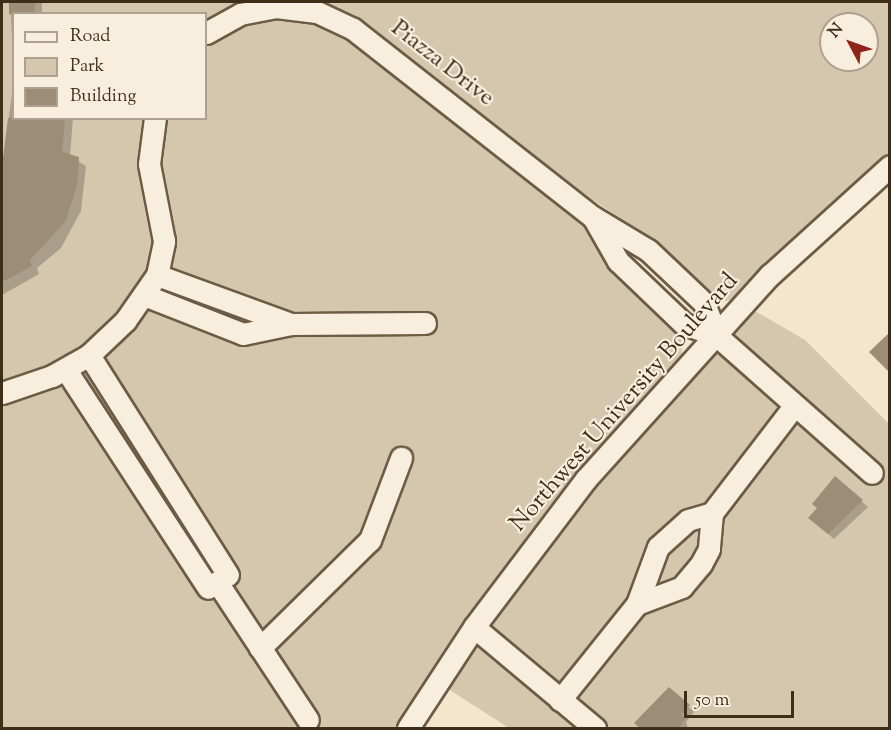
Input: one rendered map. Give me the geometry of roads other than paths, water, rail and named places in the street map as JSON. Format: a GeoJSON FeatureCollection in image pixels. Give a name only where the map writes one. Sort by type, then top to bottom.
{"type":"FeatureCollection","features":[{"type":"Feature","properties":{"kind":"street","name":"Piazza Drive"},"geometry":{"type":"LineString","coordinates":[[207,32],[227,19],[268,8],[303,9],[335,19],[593,217],[637,241],[704,303],[716,335]]}},
{"type":"Feature","properties":{"kind":"street"},"geometry":{"type":"LineString","coordinates":[[2,393],[66,370],[89,355],[144,295],[157,275],[164,241],[149,164],[154,120]]}},
{"type":"Feature","properties":{"kind":"street","name":"Northwest University Boulevard"},"geometry":{"type":"LineString","coordinates":[[408,729],[474,627],[586,479],[770,275],[890,166]]}},
{"type":"Feature","properties":{"kind":"street","name":"Piazza Drive"},"geometry":{"type":"LineString","coordinates":[[593,217],[612,252],[635,279],[684,324],[716,335]]}},
{"type":"Feature","properties":{"kind":"street"},"geometry":{"type":"LineString","coordinates":[[157,275],[291,324]]}},
{"type":"Feature","properties":{"kind":"street"},"geometry":{"type":"LineString","coordinates":[[144,295],[243,334],[291,324],[425,323]]}},
{"type":"Feature","properties":{"kind":"street"},"geometry":{"type":"LineString","coordinates":[[716,335],[872,473]]}},
{"type":"Feature","properties":{"kind":"street"},"geometry":{"type":"LineString","coordinates":[[89,355],[218,582],[308,720]]}},
{"type":"Feature","properties":{"kind":"street"},"geometry":{"type":"LineString","coordinates":[[66,370],[218,582]]}},
{"type":"Feature","properties":{"kind":"street"},"geometry":{"type":"LineString","coordinates":[[637,604],[682,587],[701,564],[710,549],[712,513],[794,406]]}},
{"type":"Feature","properties":{"kind":"street"},"geometry":{"type":"LineString","coordinates":[[260,648],[370,540],[401,458]]}},
{"type":"Feature","properties":{"kind":"street"},"geometry":{"type":"LineString","coordinates":[[560,700],[637,604],[658,547],[688,520],[712,513]]}},
{"type":"Feature","properties":{"kind":"street"},"geometry":{"type":"LineString","coordinates":[[474,627],[595,729]]}}]}
